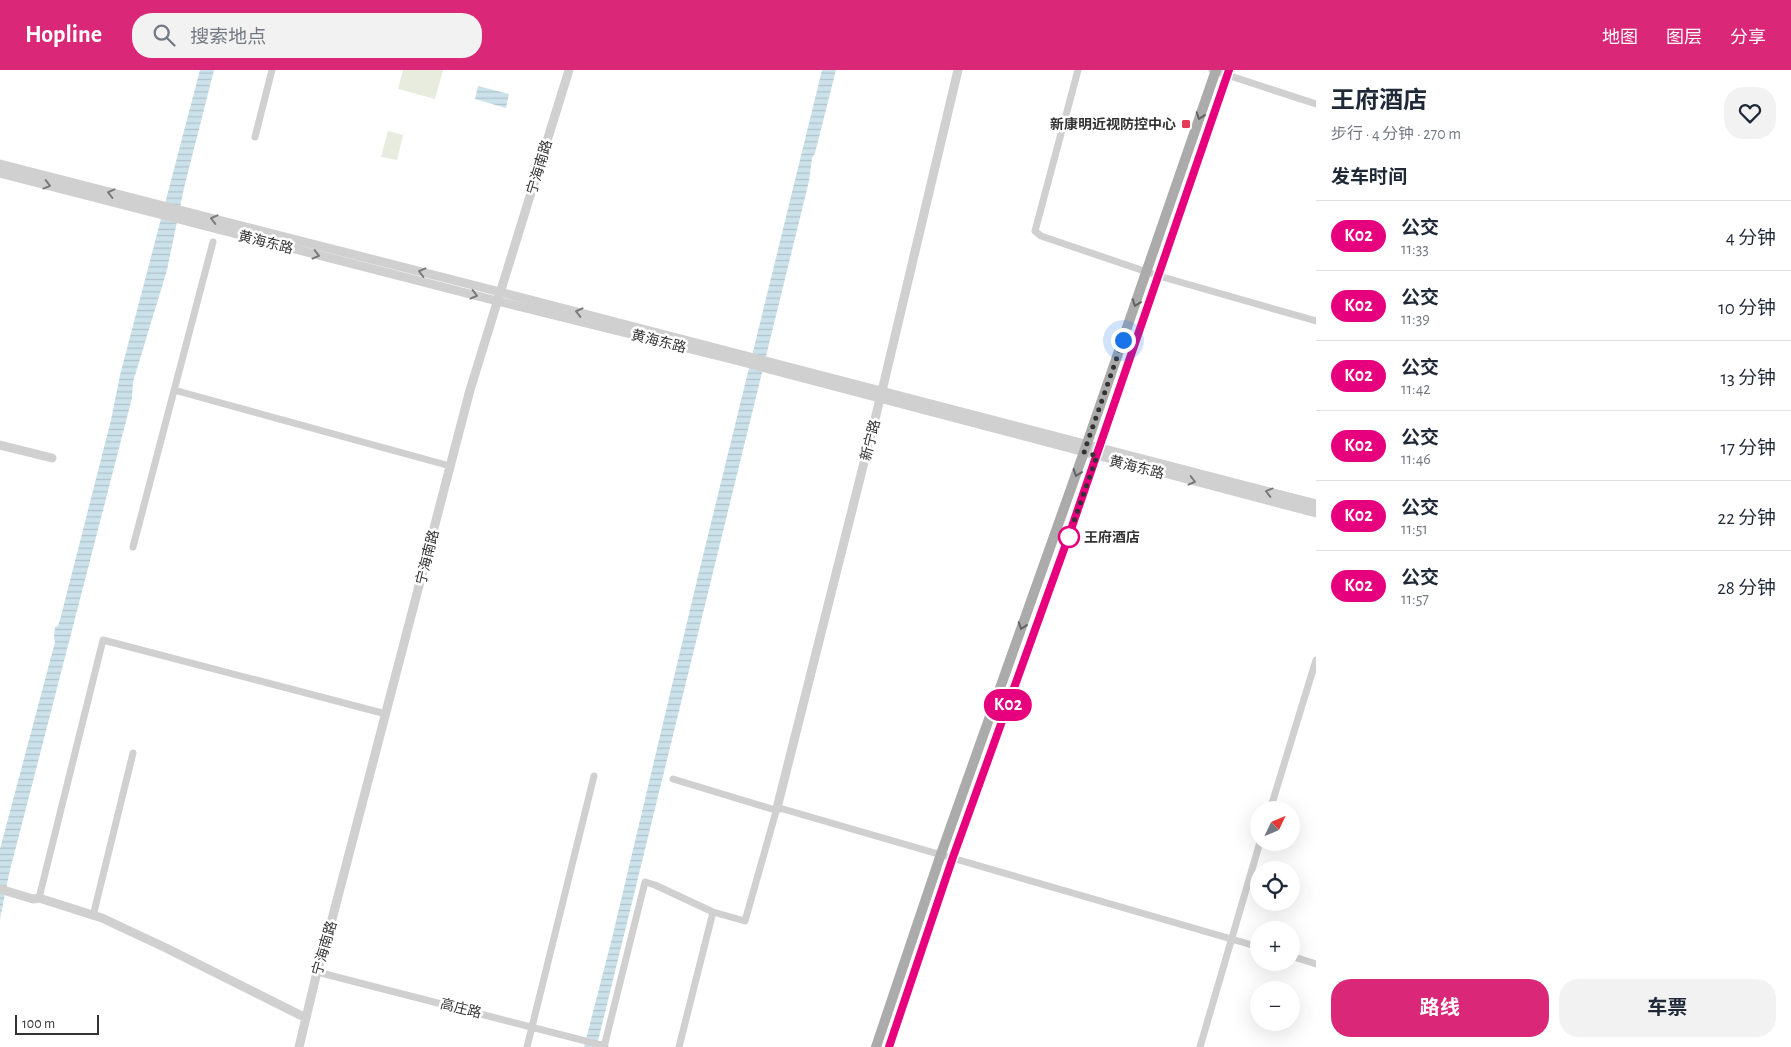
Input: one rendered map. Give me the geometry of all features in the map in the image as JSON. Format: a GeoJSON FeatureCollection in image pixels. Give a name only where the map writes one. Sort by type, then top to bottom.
{"type":"FeatureCollection","features":[{"type":"Feature","properties":{"kind":"main road"},"geometry":{"type":"LineString","coordinates":[[876,1047],[941,854],[1086,448],[1215,70]]}},
{"type":"Feature","properties":{"kind":"main road"},"geometry":{"type":"LineString","coordinates":[[889,1047],[953,857],[1098,452],[1228,73]]}},
{"type":"Feature","properties":{"kind":"street"},"geometry":{"type":"LineString","coordinates":[[255,137],[272,70]]}},
{"type":"Feature","properties":{"kind":"street","name":"宁海南路"},"geometry":{"type":"LineString","coordinates":[[299,1047],[474,373],[569,70]]}},
{"type":"Feature","properties":{"kind":"street","name":"新宁路"},"geometry":{"type":"LineString","coordinates":[[777,808],[882,394],[958,70]]}},
{"type":"Feature","properties":{"kind":"street"},"geometry":{"type":"LineString","coordinates":[[1078,70],[1034,232],[1159,276],[1316,321]]}},
{"type":"Feature","properties":{"kind":"street"},"geometry":{"type":"LineString","coordinates":[[1215,70],[1316,104]]}},
{"type":"Feature","properties":{"kind":"street","name":"黄海东路"},"geometry":{"type":"LineString","coordinates":[[0,164],[186,217],[744,358],[1086,448],[1316,513]]}},
{"type":"Feature","properties":{"kind":"street","name":"黄海东路"},"geometry":{"type":"LineString","coordinates":[[0,173],[157,209]]}},
{"type":"Feature","properties":{"kind":"street"},"geometry":{"type":"LineString","coordinates":[[133,547],[213,242]]}},
{"type":"Feature","properties":{"kind":"street"},"geometry":{"type":"LineString","coordinates":[[174,390],[450,466]]}},
{"type":"Feature","properties":{"kind":"street"},"geometry":{"type":"LineString","coordinates":[[0,445],[52,458]]}},
{"type":"Feature","properties":{"kind":"street","name":"黄海东路"},"geometry":{"type":"LineString","coordinates":[[1098,452],[1316,504]]}},
{"type":"Feature","properties":{"kind":"street"},"geometry":{"type":"LineString","coordinates":[[39,898],[103,640],[386,714]]}},
{"type":"Feature","properties":{"kind":"street"},"geometry":{"type":"LineString","coordinates":[[1273,801],[1316,660]]}},
{"type":"Feature","properties":{"kind":"street"},"geometry":{"type":"LineString","coordinates":[[93,916],[133,753]]}},
{"type":"Feature","properties":{"kind":"street"},"geometry":{"type":"LineString","coordinates":[[527,1047],[594,776]]}},
{"type":"Feature","properties":{"kind":"street"},"geometry":{"type":"LineString","coordinates":[[673,779],[953,857],[1250,944]]}},
{"type":"Feature","properties":{"kind":"street"},"geometry":{"type":"LineString","coordinates":[[603,1046],[645,882],[713,912],[745,921],[777,808]]}},
{"type":"Feature","properties":{"kind":"street"},"geometry":{"type":"LineString","coordinates":[[1200,1047],[1257,851]]}},
{"type":"Feature","properties":{"kind":"street"},"geometry":{"type":"LineString","coordinates":[[0,883],[16,891]]}},
{"type":"Feature","properties":{"kind":"street"},"geometry":{"type":"LineString","coordinates":[[0,889],[34,893],[39,898],[93,916],[166,948],[306,1018]]}},
{"type":"Feature","properties":{"kind":"street"},"geometry":{"type":"LineString","coordinates":[[679,1047],[713,912]]}},
{"type":"Feature","properties":{"kind":"street"},"geometry":{"type":"LineString","coordinates":[[1300,959],[1316,964]]}},
{"type":"Feature","properties":{"kind":"street","name":"高庄路"},"geometry":{"type":"LineString","coordinates":[[317,972],[532,1026],[603,1046]]}},
{"type":"Feature","properties":{"kind":"shaded area"},"geometry":{"type":"Polygon","coordinates":[[[403,70],[443,70],[435,99],[398,89],[403,70]]]}},
{"type":"Feature","properties":{"kind":"shaded area"},"geometry":{"type":"Polygon","coordinates":[[[388,131],[403,135],[397,160],[381,157],[388,131]]]}},
{"type":"Feature","properties":{"kind":"water"},"geometry":{"type":"Polygon","coordinates":[[[200,70],[214,70],[184,188],[167,270],[133,382],[132,398],[9,874],[0,919],[0,849],[55,642],[55,627],[58,626],[61,616],[111,420],[120,375],[200,70]]]}},
{"type":"Feature","properties":{"kind":"water"},"geometry":{"type":"Polygon","coordinates":[[[822,70],[836,70],[815,153],[812,158],[809,181],[598,1041],[596,1047],[584,1047],[612,938],[698,576],[822,70]]]}},
{"type":"Feature","properties":{"kind":"water"},"geometry":{"type":"Polygon","coordinates":[[[478,86],[509,94],[506,108],[475,99],[478,86]]]}},
{"type":"Feature","properties":{"kind":"bus line","name":"K02"},"geometry":{"type":"LineString","coordinates":[[889,1047],[953,857],[1097,456],[1229,70]]}},
{"type":"Feature","properties":{"kind":"place","name":"新康明近视防控中心"},"geometry":{"type":"Point","coordinates":[1186,124]}},
{"type":"Feature","properties":{"kind":"place","name":"王府酒店"},"geometry":{"type":"Point","coordinates":[1069,537]}},
{"type":"Feature","properties":{"kind":"route"},"geometry":{"type":"LineString","coordinates":[[1069,537],[1067,541],[1097,456],[1084,452],[1123,340]]}}]}
